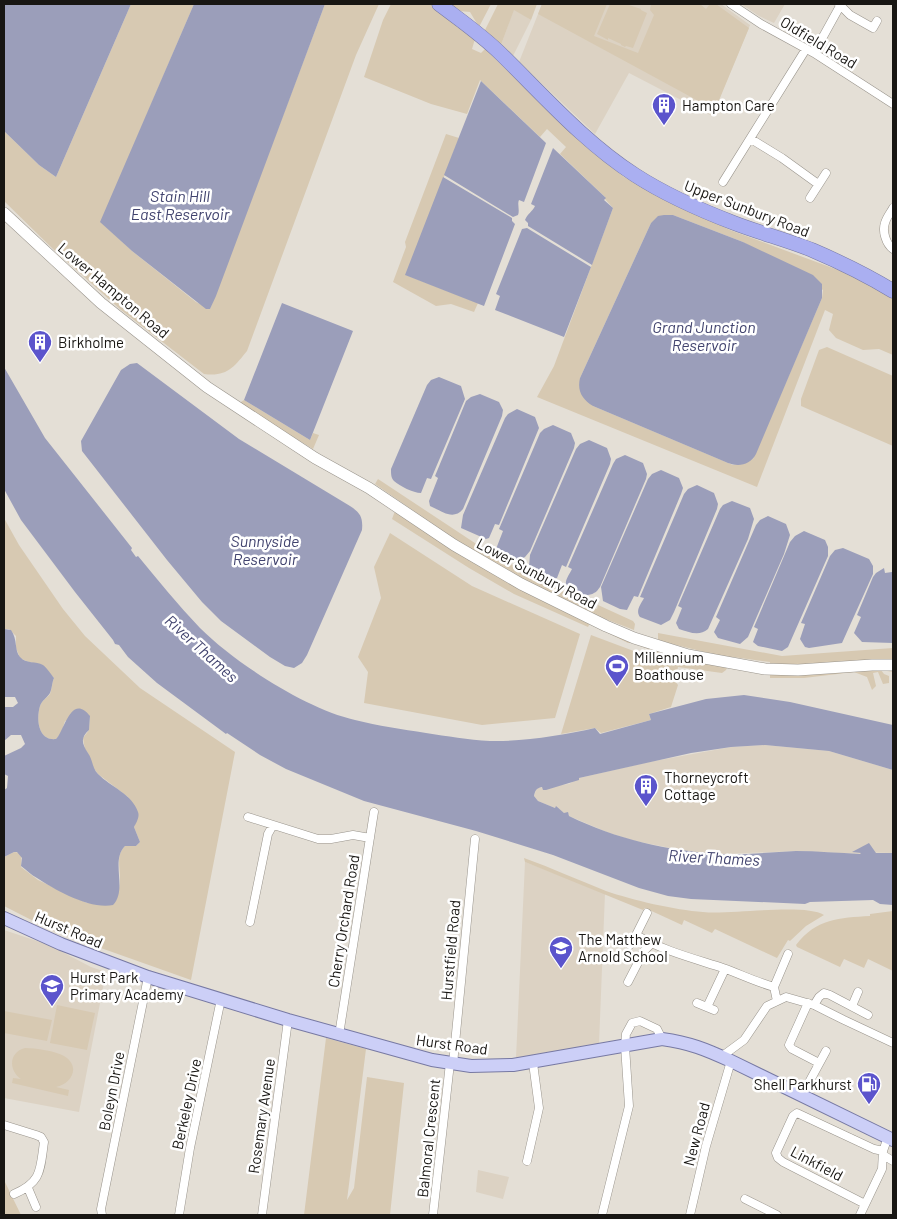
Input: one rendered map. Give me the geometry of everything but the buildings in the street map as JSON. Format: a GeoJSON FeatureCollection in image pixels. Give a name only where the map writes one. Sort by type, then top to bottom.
{"type":"FeatureCollection","features":[{"type":"Feature","properties":{"kind":"highway","name":"Upper Sunbury Road"},"geometry":{"type":"LineString","coordinates":[[439,4],[478,33],[591,142],[636,176],[672,196],[733,223],[836,260],[893,291]]}},
{"type":"Feature","properties":{"kind":"main road","name":"Hurst Road"},"geometry":{"type":"LineString","coordinates":[[4,918],[70,948],[148,977],[339,1035],[406,1054],[451,1064],[494,1066],[534,1063],[662,1039],[686,1043],[726,1059],[891,1139]]}},
{"type":"Feature","properties":{"kind":"street","name":"Oldfield Road"},"geometry":{"type":"LineString","coordinates":[[731,4],[761,24],[814,53],[893,104]]}},
{"type":"Feature","properties":{"kind":"street"},"geometry":{"type":"LineString","coordinates":[[814,53],[840,5],[850,15],[873,28],[877,21]]}},
{"type":"Feature","properties":{"kind":"street"},"geometry":{"type":"LineString","coordinates":[[723,182],[806,49]]}},
{"type":"Feature","properties":{"kind":"street"},"geometry":{"type":"LineString","coordinates":[[751,138],[818,184]]}},
{"type":"Feature","properties":{"kind":"street"},"geometry":{"type":"LineString","coordinates":[[810,198],[826,173]]}},
{"type":"Feature","properties":{"kind":"street"},"geometry":{"type":"LineString","coordinates":[[893,208],[885,223],[885,235],[889,246],[893,248]]}},
{"type":"Feature","properties":{"kind":"street","name":"Lower Hampton Road"},"geometry":{"type":"LineString","coordinates":[[4,213],[101,303],[207,387]]}},
{"type":"Feature","properties":{"kind":"street","name":"Lower Sunbury Road"},"geometry":{"type":"LineString","coordinates":[[207,387],[315,458],[369,488],[454,545],[503,575],[634,638],[688,655],[765,669],[798,670],[893,665]]}},
{"type":"Feature","properties":{"kind":"street","name":"Cherry Orchard Road"},"geometry":{"type":"LineString","coordinates":[[339,1035],[374,812]]}},
{"type":"Feature","properties":{"kind":"street"},"geometry":{"type":"LineString","coordinates":[[248,817],[318,839],[331,839],[352,834],[370,838]]}},
{"type":"Feature","properties":{"kind":"street"},"geometry":{"type":"LineString","coordinates":[[250,922],[268,834],[273,824]]}},
{"type":"Feature","properties":{"kind":"street","name":"Hurstfield Road"},"geometry":{"type":"LineString","coordinates":[[451,1064],[475,839]]}},
{"type":"Feature","properties":{"kind":"street"},"geometry":{"type":"LineString","coordinates":[[630,946],[647,913]]}},
{"type":"Feature","properties":{"kind":"street"},"geometry":{"type":"LineString","coordinates":[[636,935],[651,944],[681,956],[726,969],[760,984],[774,987]]}},
{"type":"Feature","properties":{"kind":"street"},"geometry":{"type":"LineString","coordinates":[[628,982],[644,951],[651,944]]}},
{"type":"Feature","properties":{"kind":"street"},"geometry":{"type":"LineString","coordinates":[[777,1001],[774,987],[788,954]]}},
{"type":"Feature","properties":{"kind":"street"},"geometry":{"type":"LineString","coordinates":[[698,1003],[711,1009],[726,969]]}},
{"type":"Feature","properties":{"kind":"street","name":"Boleyn Drive"},"geometry":{"type":"LineString","coordinates":[[101,1213],[148,977]]}},
{"type":"Feature","properties":{"kind":"street"},"geometry":{"type":"LineString","coordinates":[[852,1006],[858,992]]}},
{"type":"Feature","properties":{"kind":"street"},"geometry":{"type":"LineString","coordinates":[[818,1063],[792,1049],[789,1045],[811,1004],[824,993],[830,994],[868,1014]]}},
{"type":"Feature","properties":{"kind":"street"},"geometry":{"type":"LineString","coordinates":[[726,1059],[744,1040],[767,1006],[786,998],[811,1004],[893,1043]]}},
{"type":"Feature","properties":{"kind":"street","name":"Berkeley Drive"},"geometry":{"type":"LineString","coordinates":[[179,1215],[190,1148],[221,999]]}},
{"type":"Feature","properties":{"kind":"street","name":"Rosemary Avenue"},"geometry":{"type":"LineString","coordinates":[[262,1215],[288,1020]]}},
{"type":"Feature","properties":{"kind":"street"},"geometry":{"type":"LineString","coordinates":[[602,1215],[629,1106],[626,1034],[632,1023],[640,1020],[657,1029],[662,1039]]}},
{"type":"Feature","properties":{"kind":"street"},"geometry":{"type":"LineString","coordinates":[[807,1086],[826,1050]]}},
{"type":"Feature","properties":{"kind":"street","name":"New Road"},"geometry":{"type":"LineString","coordinates":[[690,1215],[726,1059]]}},
{"type":"Feature","properties":{"kind":"street"},"geometry":{"type":"LineString","coordinates":[[527,1161],[539,1108],[534,1063]]}},
{"type":"Feature","properties":{"kind":"street","name":"Balmoral Crescent"},"geometry":{"type":"LineString","coordinates":[[433,1215],[451,1064]]}},
{"type":"Feature","properties":{"kind":"street","name":"Linkfield"},"geometry":{"type":"LineString","coordinates":[[865,1204],[782,1162],[776,1153],[793,1116],[797,1113],[883,1153]]}},
{"type":"Feature","properties":{"kind":"street"},"geometry":{"type":"LineString","coordinates":[[4,1125],[41,1137],[44,1142],[39,1174],[28,1188],[14,1194]]}},
{"type":"Feature","properties":{"kind":"street"},"geometry":{"type":"LineString","coordinates":[[860,1215],[882,1169],[883,1153],[891,1139]]}},
{"type":"Feature","properties":{"kind":"street"},"geometry":{"type":"LineString","coordinates":[[883,1153],[893,1161]]}},
{"type":"Feature","properties":{"kind":"street"},"geometry":{"type":"LineString","coordinates":[[28,1188],[36,1207]]}},
{"type":"Feature","properties":{"kind":"street"},"geometry":{"type":"LineString","coordinates":[[745,1199],[777,1215]]}},
{"type":"Feature","properties":{"kind":"shaded area"},"geometry":{"type":"Polygon","coordinates":[[[131,4],[194,4],[101,222],[132,251],[196,302],[210,309],[325,4],[379,4],[356,55],[247,351],[234,366],[219,374],[204,374],[121,310],[53,249],[4,201],[4,131],[39,165],[56,177],[131,4]]]}},
{"type":"Feature","properties":{"kind":"shaded area"},"geometry":{"type":"Polygon","coordinates":[[[391,4],[430,4],[457,27],[475,39],[472,49],[481,53],[485,49],[586,147],[624,177],[730,230],[857,277],[893,299],[893,355],[879,349],[863,350],[836,338],[829,330],[833,314],[825,310],[757,487],[537,397],[554,366],[613,208],[605,197],[560,154],[566,147],[547,129],[540,137],[480,80],[467,114],[431,104],[364,77],[383,20],[391,4]],[[673,215],[651,223],[580,378],[593,406],[733,465],[753,459],[822,298],[823,290],[743,242],[673,215]]]}},
{"type":"Feature","properties":{"kind":"shaded area"},"geometry":{"type":"Polygon","coordinates":[[[450,4],[491,4],[479,27],[470,12],[459,11],[450,4]]]}},
{"type":"Feature","properties":{"kind":"shaded area"},"geometry":{"type":"Polygon","coordinates":[[[498,4],[537,4],[531,20],[514,10],[501,45],[485,30],[498,4]]]}},
{"type":"Feature","properties":{"kind":"shaded area"},"geometry":{"type":"Polygon","coordinates":[[[542,4],[721,4],[750,25],[712,116],[629,73],[595,134],[519,62],[542,4]]]}},
{"type":"Feature","properties":{"kind":"shaded area"},"geometry":{"type":"Polygon","coordinates":[[[542,4],[607,4],[594,36],[638,53],[654,15],[650,10],[651,4],[700,4],[706,9],[710,4],[716,4],[749,28],[715,110],[538,14],[542,4]]]}},
{"type":"Feature","properties":{"kind":"shaded area"},"geometry":{"type":"Polygon","coordinates":[[[610,4],[626,4],[647,13],[633,48],[625,47],[597,34],[610,4]]]}},
{"type":"Feature","properties":{"kind":"shaded area"},"geometry":{"type":"Polygon","coordinates":[[[741,4],[785,4],[774,23],[741,4]]]}},
{"type":"Feature","properties":{"kind":"shaded area"},"geometry":{"type":"Polygon","coordinates":[[[514,9],[531,20],[513,56],[501,45],[514,9]]]}},
{"type":"Feature","properties":{"kind":"shaded area"},"geometry":{"type":"Polygon","coordinates":[[[446,134],[459,138],[406,275],[478,303],[474,312],[451,304],[436,306],[393,282],[406,247],[405,242],[446,134]]]}},
{"type":"Feature","properties":{"kind":"shaded area"},"geometry":{"type":"Polygon","coordinates":[[[827,347],[893,376],[893,446],[801,406],[801,399],[819,350],[827,347]]]}},
{"type":"Feature","properties":{"kind":"shaded area"},"geometry":{"type":"Polygon","coordinates":[[[244,400],[310,440],[313,433],[319,435],[313,449],[238,404],[244,400]]]}},
{"type":"Feature","properties":{"kind":"shaded area"},"geometry":{"type":"Polygon","coordinates":[[[378,479],[493,555],[562,591],[586,601],[585,605],[597,609],[598,605],[633,621],[635,624],[634,630],[600,617],[507,572],[441,530],[375,484],[378,479]]]}},
{"type":"Feature","properties":{"kind":"shaded area"},"geometry":{"type":"Polygon","coordinates":[[[395,511],[592,619],[588,627],[514,594],[469,568],[392,519],[395,511]]]}},
{"type":"Feature","properties":{"kind":"shaded area"},"geometry":{"type":"Polygon","coordinates":[[[4,518],[19,545],[63,609],[85,636],[140,688],[235,752],[191,980],[53,931],[4,906],[4,857],[14,852],[21,855],[21,867],[38,880],[87,903],[115,902],[120,884],[120,853],[125,846],[136,846],[140,842],[134,827],[138,816],[128,797],[98,774],[85,750],[83,738],[89,730],[90,716],[65,721],[61,734],[56,739],[45,737],[42,733],[38,717],[40,706],[50,694],[54,678],[43,666],[20,658],[16,648],[16,636],[9,629],[4,629],[4,518]]]}},
{"type":"Feature","properties":{"kind":"shaded area"},"geometry":{"type":"Polygon","coordinates":[[[390,533],[472,586],[580,634],[555,718],[482,725],[364,703],[368,672],[358,657],[381,598],[374,567],[390,533]]]}},
{"type":"Feature","properties":{"kind":"shaded area"},"geometry":{"type":"Polygon","coordinates":[[[600,629],[659,646],[662,653],[662,661],[672,663],[673,659],[677,657],[729,663],[726,670],[722,673],[678,667],[675,681],[678,685],[671,707],[649,714],[651,720],[601,733],[595,728],[561,734],[591,635],[655,659],[657,655],[648,649],[628,643],[600,629]]]}},
{"type":"Feature","properties":{"kind":"shaded area"},"geometry":{"type":"Polygon","coordinates":[[[658,633],[782,656],[893,648],[893,672],[881,670],[889,676],[889,683],[883,684],[878,672],[873,673],[876,686],[872,690],[867,677],[854,672],[804,678],[770,678],[770,662],[729,658],[660,641],[658,633]]]}},
{"type":"Feature","properties":{"kind":"shaded area"},"geometry":{"type":"Polygon","coordinates":[[[765,745],[829,751],[893,770],[893,853],[853,852],[861,854],[797,851],[722,854],[691,852],[635,841],[609,833],[569,816],[569,814],[556,807],[538,801],[534,796],[538,788],[569,784],[579,778],[649,762],[731,747],[765,745]]]}},
{"type":"Feature","properties":{"kind":"shaded area"},"geometry":{"type":"Polygon","coordinates":[[[524,858],[606,891],[667,907],[715,912],[801,910],[824,915],[806,926],[790,941],[788,940],[777,958],[715,929],[712,933],[684,920],[682,925],[645,908],[643,910],[525,862],[524,858]]]}},
{"type":"Feature","properties":{"kind":"shaded area","name":"The Matthew Arnold School"},"geometry":{"type":"Polygon","coordinates":[[[525,862],[605,893],[599,1044],[516,1058],[525,862]]]}},
{"type":"Feature","properties":{"kind":"shaded area"},"geometry":{"type":"Polygon","coordinates":[[[893,911],[893,971],[868,959],[864,968],[844,959],[840,967],[796,945],[812,929],[820,924],[838,919],[870,916],[870,914],[893,911]]]}},
{"type":"Feature","properties":{"kind":"shaded area","name":"Hurst Park Primary Academy"},"geometry":{"type":"Polygon","coordinates":[[[4,930],[49,945],[91,967],[106,972],[79,1112],[4,1098],[4,930]]]}},
{"type":"Feature","properties":{"kind":"shaded area"},"geometry":{"type":"Polygon","coordinates":[[[57,1005],[95,1013],[87,1050],[50,1043],[57,1005]]]}},
{"type":"Feature","properties":{"kind":"shaded area"},"geometry":{"type":"Polygon","coordinates":[[[4,1011],[52,1020],[47,1041],[4,1033],[4,1011]]]}},
{"type":"Feature","properties":{"kind":"shaded area"},"geometry":{"type":"Polygon","coordinates":[[[326,1038],[366,1049],[347,1200],[354,1188],[367,1077],[404,1083],[390,1215],[304,1215],[326,1038]]]}},
{"type":"Feature","properties":{"kind":"shaded area"},"geometry":{"type":"Polygon","coordinates":[[[25,1048],[56,1053],[69,1060],[73,1069],[70,1079],[56,1087],[69,1090],[68,1096],[12,1083],[13,1078],[21,1079],[12,1066],[13,1057],[25,1048]]]}},
{"type":"Feature","properties":{"kind":"shaded area"},"geometry":{"type":"Polygon","coordinates":[[[478,1170],[509,1177],[503,1199],[476,1192],[478,1170]]]}},
{"type":"Feature","properties":{"kind":"shaded area"},"geometry":{"type":"Polygon","coordinates":[[[4,1180],[21,1215],[4,1215],[4,1180]]]}},
{"type":"Feature","properties":{"kind":"water"},"geometry":{"type":"Polygon","coordinates":[[[4,4],[131,4],[56,177],[39,165],[4,131],[4,4]]]}},
{"type":"Feature","properties":{"kind":"water","name":"Stain Hill East Reservoir"},"geometry":{"type":"Polygon","coordinates":[[[194,4],[325,4],[210,309],[206,309],[132,251],[100,222],[194,4]]]}},
{"type":"Feature","properties":{"kind":"water"},"geometry":{"type":"Polygon","coordinates":[[[481,81],[546,143],[524,202],[519,200],[518,215],[513,217],[444,175],[481,81]]]}},
{"type":"Feature","properties":{"kind":"water"},"geometry":{"type":"Polygon","coordinates":[[[553,148],[606,198],[604,200],[613,208],[592,265],[528,226],[525,220],[535,206],[531,204],[553,148]]]}},
{"type":"Feature","properties":{"kind":"water"},"geometry":{"type":"Polygon","coordinates":[[[443,177],[512,218],[515,224],[484,306],[405,275],[443,177]]]}},
{"type":"Feature","properties":{"kind":"water","name":"Grand Junction Reservoir"},"geometry":{"type":"Polygon","coordinates":[[[673,215],[743,242],[813,275],[822,284],[822,298],[756,454],[751,461],[744,464],[728,463],[593,406],[586,401],[580,391],[580,378],[651,223],[658,216],[673,215]]]}},
{"type":"Feature","properties":{"kind":"water"},"geometry":{"type":"Polygon","coordinates":[[[527,228],[591,267],[564,337],[495,310],[500,296],[496,294],[522,229],[527,228]]]}},
{"type":"Feature","properties":{"kind":"water"},"geometry":{"type":"Polygon","coordinates":[[[282,303],[353,331],[310,440],[244,400],[282,303]]]}},
{"type":"Feature","properties":{"kind":"water","name":"Sunnyside Reservoir"},"geometry":{"type":"Polygon","coordinates":[[[137,363],[239,439],[350,506],[360,516],[362,530],[307,655],[302,663],[294,668],[285,666],[270,657],[221,621],[202,602],[82,451],[81,441],[121,370],[130,364],[137,363]]]}},
{"type":"Feature","properties":{"kind":"water","name":"River Thames"},"geometry":{"type":"Polygon","coordinates":[[[4,367],[45,438],[132,548],[131,550],[136,557],[138,556],[200,628],[232,656],[252,670],[315,706],[364,722],[399,729],[490,741],[543,738],[595,728],[600,734],[651,720],[649,714],[706,699],[744,695],[790,702],[893,725],[893,770],[829,751],[765,745],[731,747],[691,753],[579,778],[579,780],[546,790],[540,787],[536,790],[534,796],[538,801],[555,808],[556,806],[564,813],[568,812],[569,816],[605,831],[662,847],[681,850],[720,854],[796,851],[860,854],[852,852],[869,843],[876,853],[893,853],[893,905],[880,904],[873,900],[810,902],[805,904],[691,899],[668,896],[639,888],[553,855],[476,831],[364,801],[286,769],[260,755],[226,734],[157,683],[128,657],[119,645],[115,644],[21,520],[4,489],[4,367]]]}},
{"type":"Feature","properties":{"kind":"water"},"geometry":{"type":"Polygon","coordinates":[[[439,377],[461,386],[465,399],[431,479],[427,478],[421,493],[418,493],[394,481],[391,469],[427,385],[431,380],[439,377]]]}},
{"type":"Feature","properties":{"kind":"water"},"geometry":{"type":"Polygon","coordinates":[[[480,394],[499,402],[503,410],[502,416],[463,509],[459,513],[447,514],[430,506],[429,501],[438,478],[435,476],[466,401],[480,394]]]}},
{"type":"Feature","properties":{"kind":"water"},"geometry":{"type":"Polygon","coordinates":[[[517,409],[535,417],[539,428],[499,525],[495,524],[489,538],[486,539],[461,528],[463,515],[505,418],[517,409]]]}},
{"type":"Feature","properties":{"kind":"water"},"geometry":{"type":"Polygon","coordinates":[[[553,425],[571,433],[575,443],[574,448],[530,551],[518,561],[498,552],[496,549],[503,531],[499,529],[540,433],[553,425]]]}},
{"type":"Feature","properties":{"kind":"water"},"geometry":{"type":"Polygon","coordinates":[[[589,440],[607,448],[611,459],[610,464],[566,567],[562,565],[557,578],[548,581],[532,574],[529,566],[530,555],[576,449],[580,444],[589,440]]]}},
{"type":"Feature","properties":{"kind":"water"},"geometry":{"type":"Polygon","coordinates":[[[625,455],[643,463],[647,474],[646,479],[600,587],[596,592],[587,595],[574,593],[566,584],[572,569],[568,567],[613,464],[616,459],[625,455]]]}},
{"type":"Feature","properties":{"kind":"water"},"geometry":{"type":"Polygon","coordinates":[[[661,470],[679,478],[683,488],[638,597],[634,596],[627,610],[620,609],[603,601],[601,587],[648,479],[652,474],[661,470]]]}},
{"type":"Feature","properties":{"kind":"water"},"geometry":{"type":"Polygon","coordinates":[[[697,485],[714,493],[718,504],[717,509],[674,612],[670,620],[661,625],[640,617],[638,610],[644,598],[640,597],[684,494],[688,489],[697,485]]]}},
{"type":"Feature","properties":{"kind":"water"},"geometry":{"type":"Polygon","coordinates":[[[732,501],[750,508],[754,519],[748,539],[708,629],[698,633],[679,629],[676,623],[682,608],[678,606],[720,509],[723,505],[732,501]]]}},
{"type":"Feature","properties":{"kind":"water"},"geometry":{"type":"Polygon","coordinates":[[[768,516],[786,524],[790,535],[784,554],[748,637],[740,644],[718,638],[714,632],[720,620],[716,617],[756,525],[760,520],[768,516]]]}},
{"type":"Feature","properties":{"kind":"water"},"geometry":{"type":"Polygon","coordinates":[[[804,531],[825,540],[828,547],[828,556],[788,647],[782,651],[758,646],[753,642],[758,629],[754,627],[790,542],[795,536],[804,531]]]}},
{"type":"Feature","properties":{"kind":"water"},"geometry":{"type":"Polygon","coordinates":[[[843,548],[869,559],[873,566],[873,574],[842,643],[805,647],[800,639],[805,624],[801,623],[830,556],[835,550],[843,548]]]}},
{"type":"Feature","properties":{"kind":"water"},"geometry":{"type":"Polygon","coordinates":[[[884,568],[885,573],[892,572],[893,569],[893,643],[862,642],[854,633],[861,617],[857,615],[873,577],[884,568]]]}},
{"type":"Feature","properties":{"kind":"water"},"geometry":{"type":"Polygon","coordinates":[[[4,629],[11,630],[17,651],[22,659],[43,665],[54,678],[50,693],[41,704],[39,711],[38,717],[42,733],[45,737],[56,739],[73,711],[78,708],[83,710],[90,716],[89,730],[83,738],[83,744],[95,769],[103,779],[131,800],[138,812],[138,818],[134,827],[140,842],[136,846],[125,846],[121,852],[119,859],[119,891],[113,905],[94,905],[53,888],[21,866],[22,858],[17,852],[4,857],[4,790],[7,788],[8,776],[4,774],[4,756],[25,744],[21,735],[11,735],[4,741],[4,707],[13,707],[18,703],[15,697],[4,697],[4,629]]]}},
{"type":"Feature","properties":{"kind":"place","name":"Hampton Care"},"geometry":{"type":"Point","coordinates":[664,126]}},
{"type":"Feature","properties":{"kind":"place","name":"Birkholme"},"geometry":{"type":"Point","coordinates":[40,363]}},
{"type":"Feature","properties":{"kind":"place","name":"Millennium Boathouse"},"geometry":{"type":"Point","coordinates":[617,687]}},
{"type":"Feature","properties":{"kind":"place","name":"Thorneycroft Cottage"},"geometry":{"type":"Point","coordinates":[646,807]}},
{"type":"Feature","properties":{"kind":"place","name":"The Matthew Arnold School"},"geometry":{"type":"Point","coordinates":[561,969]}},
{"type":"Feature","properties":{"kind":"place","name":"Hurst Park Primary Academy"},"geometry":{"type":"Point","coordinates":[52,1007]}},
{"type":"Feature","properties":{"kind":"place","name":"Shell Parkhurst"},"geometry":{"type":"Point","coordinates":[869,1105]}}]}
